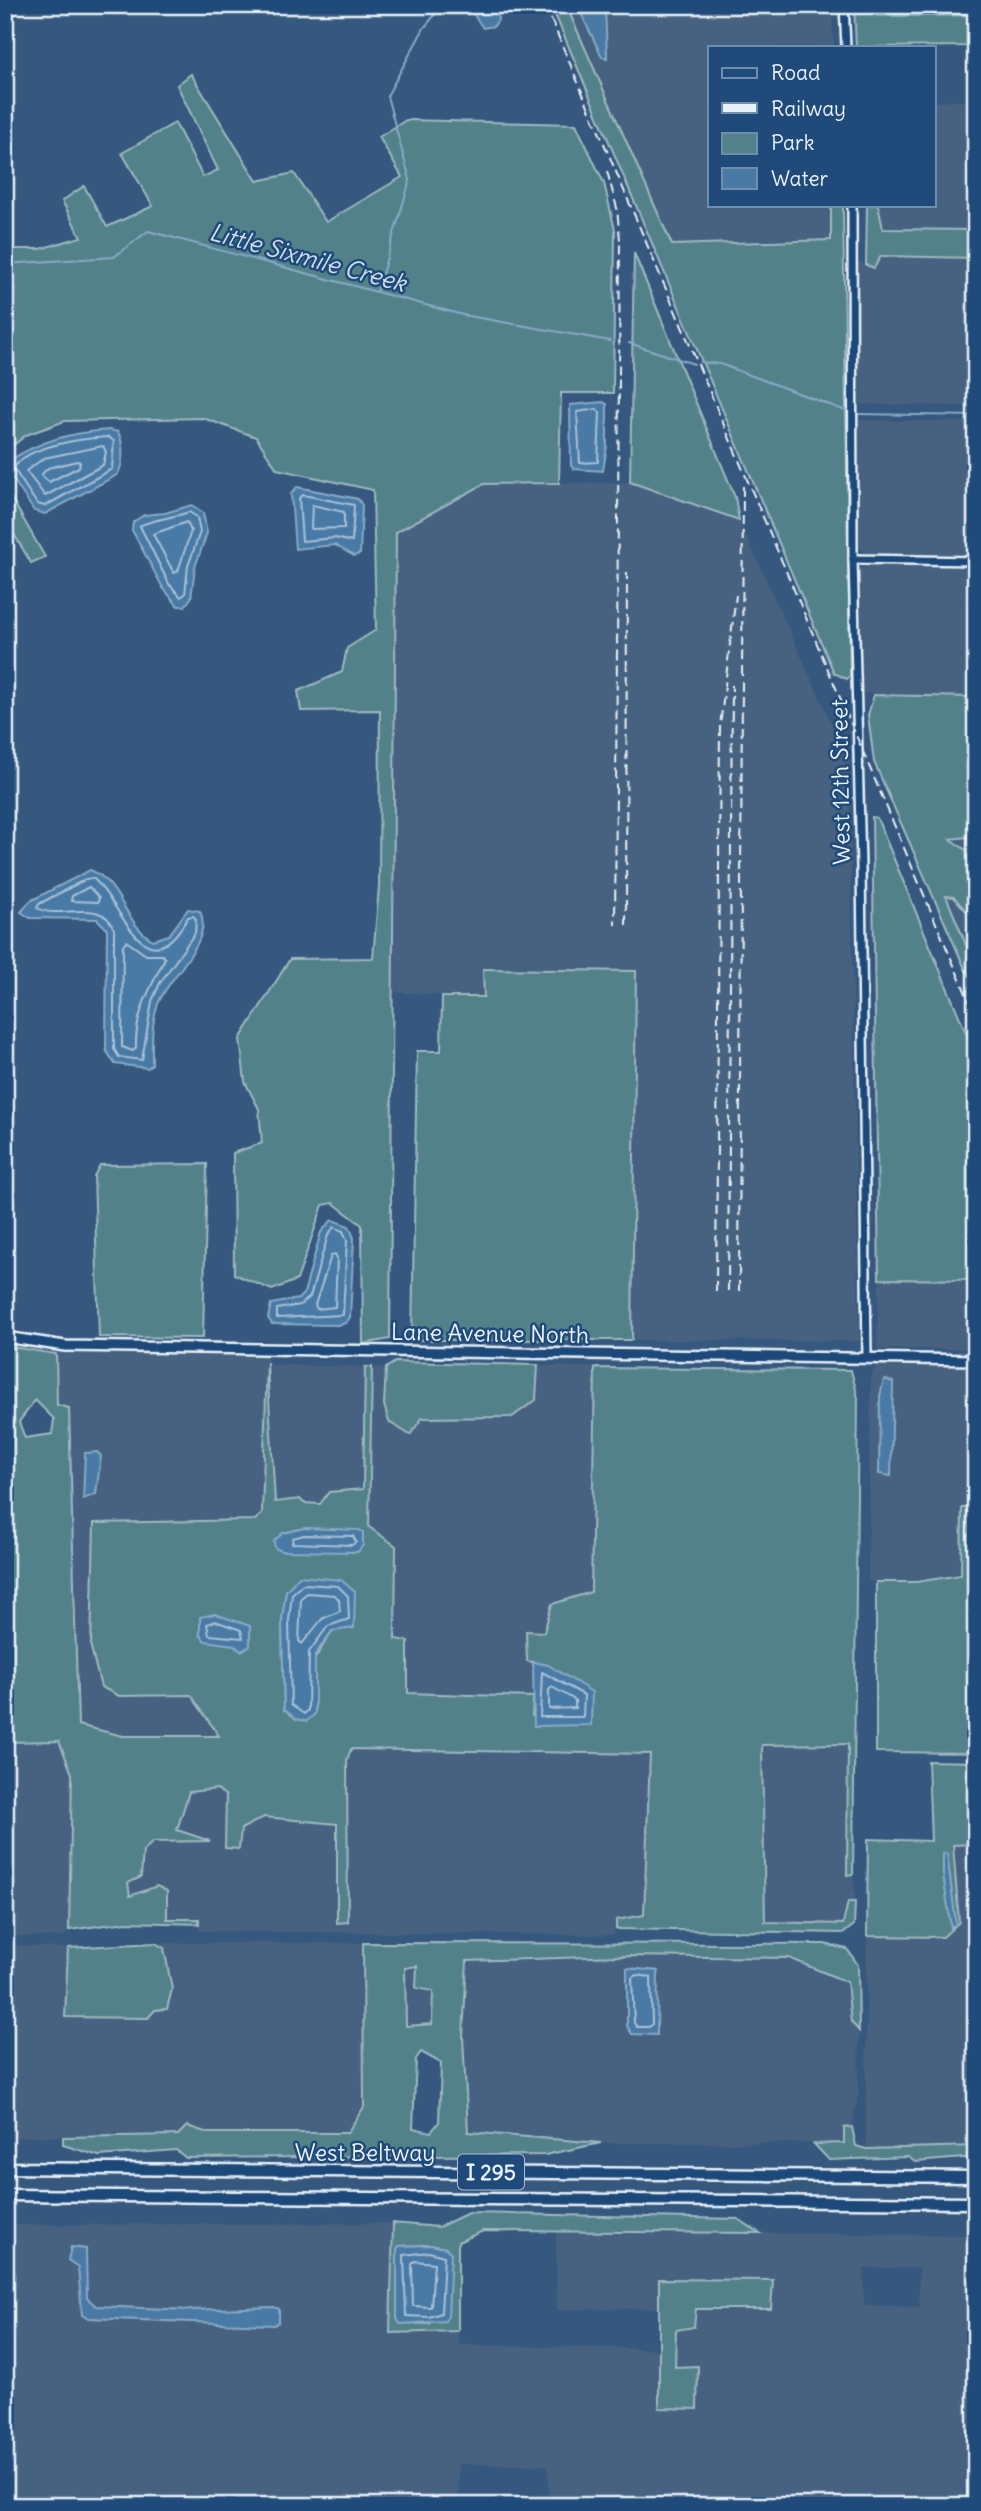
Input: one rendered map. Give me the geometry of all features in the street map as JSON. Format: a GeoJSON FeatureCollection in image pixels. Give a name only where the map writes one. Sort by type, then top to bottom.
{"type":"FeatureCollection","features":[{"type":"Feature","properties":{"kind":"highway","name":"West Beltway"},"geometry":{"type":"LineString","coordinates":[[5,2168],[976,2177]]}},
{"type":"Feature","properties":{"kind":"highway","name":"West Beltway"},"geometry":{"type":"LineString","coordinates":[[5,2195],[976,2203]]}},
{"type":"Feature","properties":{"kind":"main road","name":"Lane Avenue North"},"geometry":{"type":"LineString","coordinates":[[5,1337],[65,1346],[976,1360]]}},
{"type":"Feature","properties":{"kind":"street"},"geometry":{"type":"LineString","coordinates":[[844,5],[846,46]]}},
{"type":"Feature","properties":{"kind":"street","name":"West 12th Street"},"geometry":{"type":"LineString","coordinates":[[852,206],[853,559],[861,853],[867,1358]]}},
{"type":"Feature","properties":{"kind":"street"},"geometry":{"type":"LineString","coordinates":[[853,559],[976,561]]}},
{"type":"Feature","properties":{"kind":"shaded area"},"geometry":{"type":"Polygon","coordinates":[[[566,5],[831,5],[834,46],[708,46],[708,206],[830,206],[831,240],[672,245],[566,5]]]}},
{"type":"Feature","properties":{"kind":"shaded area"},"geometry":{"type":"Polygon","coordinates":[[[976,100],[976,230],[882,229],[878,206],[936,206],[936,102],[976,100]]]}},
{"type":"Feature","properties":{"kind":"shaded area"},"geometry":{"type":"Polygon","coordinates":[[[880,256],[976,258],[976,406],[856,404],[857,261],[874,268],[880,256]]]}},
{"type":"Feature","properties":{"kind":"shaded area"},"geometry":{"type":"Polygon","coordinates":[[[855,420],[976,422],[976,557],[869,555],[858,547],[855,420]]]}},
{"type":"Feature","properties":{"kind":"shaded area"},"geometry":{"type":"Polygon","coordinates":[[[630,482],[739,520],[849,762],[859,1341],[632,1340],[636,972],[484,969],[484,997],[391,992],[396,532],[484,484],[630,482]]]}},
{"type":"Feature","properties":{"kind":"shaded area"},"geometry":{"type":"Polygon","coordinates":[[[869,564],[976,564],[976,697],[861,693],[857,571],[869,564]]]}},
{"type":"Feature","properties":{"kind":"shaded area"},"geometry":{"type":"Polygon","coordinates":[[[976,836],[976,857],[949,838],[976,836]]]}},
{"type":"Feature","properties":{"kind":"shaded area"},"geometry":{"type":"Polygon","coordinates":[[[945,896],[954,897],[966,911],[976,909],[976,969],[945,896]]]}},
{"type":"Feature","properties":{"kind":"shaded area"},"geometry":{"type":"Polygon","coordinates":[[[879,1279],[976,1280],[976,1349],[877,1349],[879,1279]]]}},
{"type":"Feature","properties":{"kind":"shaded area"},"geometry":{"type":"Polygon","coordinates":[[[60,1350],[267,1354],[262,1514],[255,1520],[94,1523],[119,1696],[191,1695],[219,1737],[123,1736],[78,1725],[69,1409],[57,1406],[56,1354],[60,1350]]]}},
{"type":"Feature","properties":{"kind":"shaded area"},"geometry":{"type":"Polygon","coordinates":[[[270,1365],[365,1367],[363,1489],[329,1492],[320,1504],[304,1503],[300,1499],[275,1502],[270,1365]]]}},
{"type":"Feature","properties":{"kind":"shaded area"},"geometry":{"type":"Polygon","coordinates":[[[538,1365],[595,1368],[591,1592],[552,1604],[544,1632],[527,1661],[533,1662],[533,1697],[408,1693],[408,1641],[395,1639],[396,1546],[369,1527],[372,1367],[386,1368],[384,1405],[422,1418],[512,1417],[536,1400],[538,1365]]]}},
{"type":"Feature","properties":{"kind":"shaded area"},"geometry":{"type":"Polygon","coordinates":[[[876,1366],[976,1366],[976,1508],[962,1508],[961,1575],[916,1582],[868,1582],[871,1376],[876,1366]]]}},
{"type":"Feature","properties":{"kind":"shaded area"},"geometry":{"type":"Polygon","coordinates":[[[59,1741],[72,1774],[69,1930],[63,1937],[5,1936],[5,1742],[59,1741]]]}},
{"type":"Feature","properties":{"kind":"shaded area"},"geometry":{"type":"Polygon","coordinates":[[[762,1744],[848,1744],[847,1875],[853,1874],[855,1902],[848,1902],[843,1924],[765,1922],[762,1744]]]}},
{"type":"Feature","properties":{"kind":"shaded area"},"geometry":{"type":"Polygon","coordinates":[[[350,1749],[650,1754],[644,1915],[616,1920],[614,1935],[199,1931],[198,1919],[167,1919],[157,1886],[129,1896],[128,1883],[141,1877],[143,1851],[153,1842],[207,1840],[177,1831],[189,1792],[217,1789],[226,1796],[226,1848],[240,1829],[264,1817],[337,1824],[337,1922],[348,1922],[347,1760],[350,1749]]]}},
{"type":"Feature","properties":{"kind":"shaded area"},"geometry":{"type":"Polygon","coordinates":[[[976,1844],[976,2146],[866,2149],[867,1936],[943,1937],[959,1922],[953,1845],[976,1844]]]}},
{"type":"Feature","properties":{"kind":"shaded area"},"geometry":{"type":"Polygon","coordinates":[[[155,1943],[363,1943],[364,2107],[347,2133],[208,2133],[187,2126],[178,2135],[5,2137],[5,1945],[68,1948],[65,2017],[147,2018],[155,2010],[164,1948],[155,1943]]]}},
{"type":"Feature","properties":{"kind":"shaded area"},"geometry":{"type":"Polygon","coordinates":[[[619,1956],[789,1958],[847,1982],[851,2022],[859,2031],[858,2096],[852,2127],[844,2128],[844,2143],[601,2143],[467,2132],[463,2037],[467,1961],[619,1956]],[[627,1968],[627,2026],[659,2032],[659,2013],[627,1968]]]}},
{"type":"Feature","properties":{"kind":"shaded area"},"geometry":{"type":"Polygon","coordinates":[[[417,1965],[433,1990],[432,2024],[405,2026],[405,1967],[417,1965]]]}},
{"type":"Feature","properties":{"kind":"shaded area"},"geometry":{"type":"Polygon","coordinates":[[[393,2223],[391,2332],[458,2331],[459,2345],[659,2349],[659,2407],[697,2409],[698,2366],[675,2367],[676,2330],[696,2309],[771,2309],[659,2279],[659,2308],[557,2310],[556,2231],[976,2235],[976,2461],[965,2461],[964,2506],[549,2506],[548,2465],[459,2464],[458,2506],[5,2506],[5,2225],[393,2223]],[[864,2268],[864,2305],[919,2307],[919,2268],[864,2268]]]}},
{"type":"Feature","properties":{"kind":"green space"},"geometry":{"type":"Polygon","coordinates":[[[551,5],[566,5],[672,245],[831,240],[831,206],[843,206],[850,676],[847,679],[834,673],[551,5]]]}},
{"type":"Feature","properties":{"kind":"green space"},"geometry":{"type":"Polygon","coordinates":[[[854,5],[873,5],[876,16],[976,15],[976,46],[856,46],[854,5]]]}},
{"type":"Feature","properties":{"kind":"green space"},"geometry":{"type":"Polygon","coordinates":[[[191,74],[257,181],[294,173],[326,222],[402,177],[379,137],[406,120],[576,124],[604,183],[615,230],[613,393],[561,393],[559,483],[484,484],[396,532],[390,1339],[363,1344],[362,1225],[333,1203],[323,1205],[297,1280],[272,1290],[234,1274],[233,1153],[262,1143],[259,1109],[245,1082],[240,1039],[290,959],[373,958],[379,886],[380,710],[301,711],[298,691],[342,672],[347,648],[376,630],[373,490],[277,469],[256,437],[203,418],[65,421],[26,435],[5,452],[5,245],[10,249],[40,249],[81,237],[62,201],[84,186],[107,227],[153,206],[122,153],[175,123],[203,177],[218,170],[177,85],[191,74]]]}},
{"type":"Feature","properties":{"kind":"green space"},"geometry":{"type":"Polygon","coordinates":[[[867,206],[878,206],[883,229],[976,230],[976,258],[881,256],[874,268],[866,265],[867,206]]]}},
{"type":"Feature","properties":{"kind":"green space"},"geometry":{"type":"Polygon","coordinates":[[[634,253],[735,497],[739,520],[630,482],[634,253]]]}},
{"type":"Feature","properties":{"kind":"green space"},"geometry":{"type":"Polygon","coordinates":[[[5,487],[45,557],[31,563],[5,519],[5,487]]]}},
{"type":"Feature","properties":{"kind":"green space"},"geometry":{"type":"Polygon","coordinates":[[[874,695],[976,697],[976,836],[950,839],[976,857],[976,909],[966,911],[954,897],[946,896],[976,969],[976,985],[966,971],[874,762],[868,715],[874,695]]]}},
{"type":"Feature","properties":{"kind":"green space"},"geometry":{"type":"Polygon","coordinates":[[[872,817],[877,818],[976,1057],[976,1280],[879,1279],[872,817]]]}},
{"type":"Feature","properties":{"kind":"green space"},"geometry":{"type":"Polygon","coordinates":[[[483,969],[636,971],[632,1340],[412,1340],[417,1051],[441,1051],[442,997],[484,997],[483,969]]]}},
{"type":"Feature","properties":{"kind":"green space"},"geometry":{"type":"Polygon","coordinates":[[[207,1164],[203,1338],[99,1337],[94,1176],[100,1165],[207,1164]]]}},
{"type":"Feature","properties":{"kind":"green space"},"geometry":{"type":"Polygon","coordinates":[[[5,1346],[56,1354],[57,1405],[69,1408],[78,1725],[123,1736],[219,1736],[191,1695],[119,1696],[101,1687],[91,1648],[94,1523],[255,1520],[262,1514],[267,1362],[275,1502],[300,1499],[304,1503],[320,1504],[329,1492],[363,1489],[365,1367],[372,1367],[369,1527],[396,1546],[395,1639],[408,1641],[408,1693],[533,1697],[532,1717],[548,1665],[527,1661],[526,1631],[544,1632],[552,1604],[591,1592],[595,1368],[851,1370],[858,1398],[853,1874],[847,1875],[848,1744],[762,1745],[765,1922],[843,1924],[848,1902],[855,1902],[854,1925],[844,1933],[616,1929],[616,1920],[644,1915],[650,1754],[351,1749],[347,1760],[348,1922],[337,1923],[337,1824],[264,1817],[241,1829],[239,1849],[225,1848],[226,1796],[217,1789],[189,1792],[177,1830],[210,1841],[153,1842],[143,1851],[141,1877],[128,1883],[130,1896],[157,1886],[167,1891],[167,1919],[199,1919],[199,1924],[127,1922],[69,1930],[72,1774],[59,1741],[5,1742],[5,1346]],[[35,1400],[19,1422],[25,1438],[52,1434],[54,1419],[35,1400]],[[286,1591],[282,1620],[284,1709],[332,1631],[286,1591]]]}},
{"type":"Feature","properties":{"kind":"green space"},"geometry":{"type":"Polygon","coordinates":[[[395,1362],[538,1365],[536,1400],[512,1417],[422,1418],[410,1435],[389,1422],[384,1405],[386,1368],[395,1362]]]}},
{"type":"Feature","properties":{"kind":"green space"},"geometry":{"type":"Polygon","coordinates":[[[962,1508],[976,1508],[976,1753],[876,1752],[876,1582],[916,1582],[961,1575],[962,1508]]]}},
{"type":"Feature","properties":{"kind":"green space"},"geometry":{"type":"Polygon","coordinates":[[[928,1761],[976,1762],[976,1844],[953,1845],[959,1922],[943,1937],[867,1936],[868,1839],[931,1841],[928,1761]],[[943,1853],[951,1927],[955,1924],[947,1854],[943,1853]]]}},
{"type":"Feature","properties":{"kind":"green space"},"geometry":{"type":"Polygon","coordinates":[[[155,1943],[164,1948],[172,1989],[167,2009],[155,2010],[148,2018],[65,2017],[68,1948],[155,1943]]]}},
{"type":"Feature","properties":{"kind":"green space"},"geometry":{"type":"Polygon","coordinates":[[[363,1943],[824,1944],[847,1949],[858,1965],[859,2031],[851,2022],[847,1982],[789,1958],[619,1956],[467,1961],[463,2037],[468,2132],[601,2143],[545,2155],[186,2158],[176,2150],[99,2156],[63,2145],[63,2137],[178,2135],[187,2126],[208,2133],[347,2133],[364,2107],[363,1943]],[[417,1966],[405,1968],[406,2026],[432,2024],[433,1991],[416,1988],[417,1966]],[[421,2052],[416,2059],[413,2128],[431,2132],[439,2122],[441,2063],[421,2052]]]}},
{"type":"Feature","properties":{"kind":"green space"},"geometry":{"type":"Polygon","coordinates":[[[852,2127],[856,2146],[866,2149],[976,2146],[976,2157],[915,2162],[908,2157],[829,2160],[814,2144],[844,2143],[844,2128],[852,2127]]]}},
{"type":"Feature","properties":{"kind":"green space"},"geometry":{"type":"Polygon","coordinates":[[[468,2213],[738,2219],[760,2233],[483,2231],[458,2242],[458,2331],[390,2333],[393,2223],[439,2227],[468,2213]],[[430,2245],[399,2246],[397,2318],[400,2323],[430,2324],[446,2248],[430,2245]]]}},
{"type":"Feature","properties":{"kind":"green space"},"geometry":{"type":"Polygon","coordinates":[[[659,2279],[773,2280],[771,2309],[696,2309],[694,2327],[676,2330],[675,2367],[698,2366],[697,2409],[659,2408],[659,2279]]]}},
{"type":"Feature","properties":{"kind":"water"},"geometry":{"type":"Polygon","coordinates":[[[473,5],[498,5],[498,20],[494,26],[483,28],[474,15],[473,5]]]}},
{"type":"Feature","properties":{"kind":"water"},"geometry":{"type":"Polygon","coordinates":[[[577,5],[605,5],[607,58],[602,57],[577,5]]]}},
{"type":"Feature","properties":{"kind":"water"},"geometry":{"type":"Polygon","coordinates":[[[873,5],[976,5],[976,15],[876,16],[873,5]]]}},
{"type":"Feature","properties":{"kind":"water"},"geometry":{"type":"Polygon","coordinates":[[[603,402],[607,404],[607,446],[603,471],[574,469],[571,466],[570,405],[603,402]]]}},
{"type":"Feature","properties":{"kind":"water"},"geometry":{"type":"Polygon","coordinates":[[[109,430],[118,432],[121,442],[122,460],[117,475],[45,514],[34,511],[9,473],[12,459],[58,438],[109,430]]]}},
{"type":"Feature","properties":{"kind":"water"},"geometry":{"type":"Polygon","coordinates":[[[297,487],[358,499],[362,505],[360,554],[354,556],[335,545],[295,549],[291,494],[297,487]]]}},
{"type":"Feature","properties":{"kind":"water"},"geometry":{"type":"Polygon","coordinates":[[[192,505],[203,513],[207,533],[195,567],[191,598],[185,606],[178,606],[163,588],[132,530],[133,522],[144,515],[165,513],[192,505]]]}},
{"type":"Feature","properties":{"kind":"water"},"geometry":{"type":"Polygon","coordinates":[[[90,870],[109,884],[136,925],[153,940],[169,935],[188,909],[200,911],[203,923],[201,935],[158,1004],[153,1026],[152,1064],[148,1068],[115,1064],[106,1050],[107,929],[97,919],[30,918],[21,912],[30,901],[90,870]]]}},
{"type":"Feature","properties":{"kind":"water"},"geometry":{"type":"Polygon","coordinates":[[[332,1220],[349,1226],[354,1238],[350,1317],[346,1323],[337,1325],[272,1324],[268,1318],[271,1304],[298,1299],[304,1293],[321,1232],[332,1220]]]}},
{"type":"Feature","properties":{"kind":"water"},"geometry":{"type":"Polygon","coordinates":[[[884,1379],[893,1382],[891,1476],[879,1474],[880,1396],[884,1379]]]}},
{"type":"Feature","properties":{"kind":"water"},"geometry":{"type":"Polygon","coordinates":[[[97,1452],[101,1456],[96,1494],[83,1499],[85,1453],[97,1452]]]}},
{"type":"Feature","properties":{"kind":"water"},"geometry":{"type":"Polygon","coordinates":[[[304,1528],[359,1530],[363,1532],[363,1545],[358,1552],[282,1551],[275,1548],[274,1541],[283,1533],[304,1528]]]}},
{"type":"Feature","properties":{"kind":"water"},"geometry":{"type":"Polygon","coordinates":[[[299,1576],[341,1580],[355,1592],[354,1628],[332,1631],[315,1655],[315,1714],[307,1721],[296,1719],[284,1709],[282,1620],[286,1591],[299,1576]]]}},
{"type":"Feature","properties":{"kind":"water"},"geometry":{"type":"Polygon","coordinates":[[[215,1614],[250,1626],[250,1646],[241,1651],[234,1645],[205,1641],[200,1635],[200,1617],[215,1614]]]}},
{"type":"Feature","properties":{"kind":"water"},"geometry":{"type":"Polygon","coordinates":[[[533,1662],[548,1665],[592,1692],[591,1725],[534,1726],[533,1662]]]}},
{"type":"Feature","properties":{"kind":"water"},"geometry":{"type":"Polygon","coordinates":[[[943,1853],[947,1854],[956,1924],[951,1927],[943,1875],[943,1853]]]}},
{"type":"Feature","properties":{"kind":"water"},"geometry":{"type":"Polygon","coordinates":[[[627,1968],[658,1971],[657,2035],[632,2034],[627,2026],[627,1968]]]}},
{"type":"Feature","properties":{"kind":"water"},"geometry":{"type":"Polygon","coordinates":[[[430,2245],[446,2248],[451,2253],[448,2316],[445,2321],[400,2324],[397,2318],[397,2249],[399,2246],[430,2245]]]}},
{"type":"Feature","properties":{"kind":"water"},"geometry":{"type":"Polygon","coordinates":[[[71,2247],[86,2249],[87,2298],[96,2306],[190,2310],[274,2307],[279,2309],[279,2322],[274,2325],[87,2318],[82,2315],[78,2267],[68,2260],[71,2247]]]}},
{"type":"Feature","properties":{"kind":"waterway"},"geometry":{"type":"LineString","coordinates":[[377,291],[410,180],[387,96],[424,28],[443,5]]}},
{"type":"Feature","properties":{"kind":"waterway","name":"Little Sixmile Creek"},"geometry":{"type":"LineString","coordinates":[[5,264],[114,257],[148,231],[463,315],[610,341]]}},
{"type":"Feature","properties":{"kind":"waterway"},"geometry":{"type":"LineString","coordinates":[[629,343],[694,364]]}},
{"type":"Feature","properties":{"kind":"waterway"},"geometry":{"type":"LineString","coordinates":[[700,362],[720,364],[846,411]]}},
{"type":"Feature","properties":{"kind":"waterway"},"geometry":{"type":"LineString","coordinates":[[858,414],[976,416]]}},
{"type":"Feature","properties":{"kind":"railway"},"geometry":{"type":"LineString","coordinates":[[545,5],[976,1017]]}},
{"type":"Feature","properties":{"kind":"railway"},"geometry":{"type":"LineString","coordinates":[[607,171],[617,208],[620,240],[615,925]]}},
{"type":"Feature","properties":{"kind":"railway"},"geometry":{"type":"LineString","coordinates":[[739,1291],[743,482]]}},
{"type":"Feature","properties":{"kind":"railway"},"geometry":{"type":"LineString","coordinates":[[626,925],[627,572]]}},
{"type":"Feature","properties":{"kind":"railway"},"geometry":{"type":"LineString","coordinates":[[716,1291],[720,726],[736,595]]}},
{"type":"Feature","properties":{"kind":"railway"},"geometry":{"type":"LineString","coordinates":[[728,1291],[732,685]]}}]}
